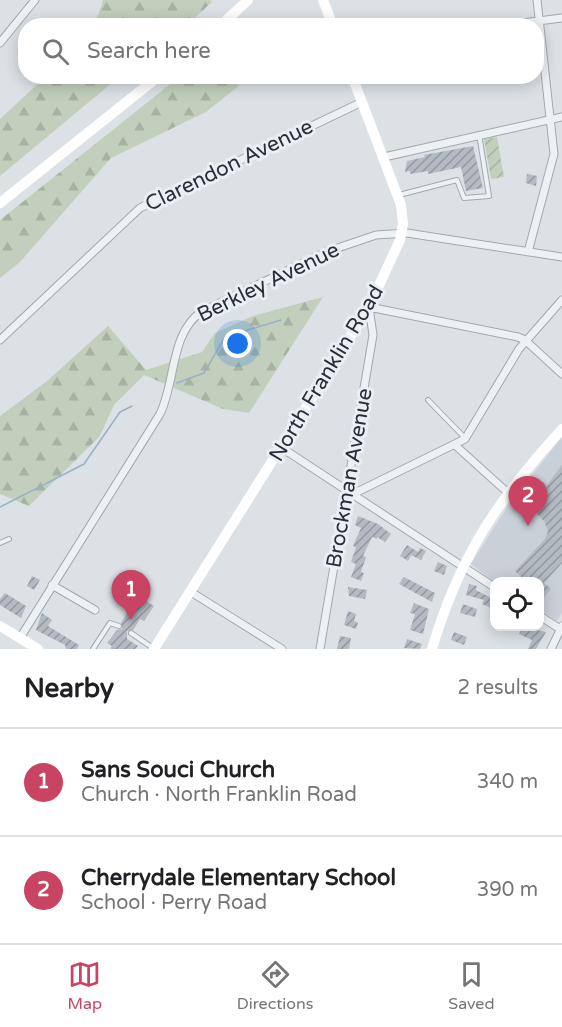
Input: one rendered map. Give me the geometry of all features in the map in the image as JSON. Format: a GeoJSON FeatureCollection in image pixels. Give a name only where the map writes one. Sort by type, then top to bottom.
{"type":"FeatureCollection","features":[{"type":"Feature","properties":{"kind":"street"},"geometry":{"type":"LineString","coordinates":[[18,18],[35,0]]}},
{"type":"Feature","properties":{"kind":"street"},"geometry":{"type":"LineString","coordinates":[[229,18],[248,0]]}},
{"type":"Feature","properties":{"kind":"street"},"geometry":{"type":"LineString","coordinates":[[323,0],[330,18]]}},
{"type":"Feature","properties":{"kind":"street"},"geometry":{"type":"LineString","coordinates":[[537,0],[540,18]]}},
{"type":"Feature","properties":{"kind":"street"},"geometry":{"type":"LineString","coordinates":[[0,43],[3,34],[18,18]]}},
{"type":"Feature","properties":{"kind":"street"},"geometry":{"type":"LineString","coordinates":[[544,20],[562,18]]}},
{"type":"Feature","properties":{"kind":"street"},"geometry":{"type":"LineString","coordinates":[[528,252],[553,163],[552,118],[544,53]]}},
{"type":"Feature","properties":{"kind":"street"},"geometry":{"type":"LineString","coordinates":[[0,202],[149,84]]}},
{"type":"Feature","properties":{"kind":"street","name":"North Franklin Road"},"geometry":{"type":"LineString","coordinates":[[155,649],[369,307],[396,250],[401,233],[402,213],[398,195],[355,84]]}},
{"type":"Feature","properties":{"kind":"street","name":"Clarendon Avenue"},"geometry":{"type":"LineString","coordinates":[[0,340],[140,208],[362,102]]}},
{"type":"Feature","properties":{"kind":"street"},"geometry":{"type":"LineString","coordinates":[[384,157],[479,133],[562,117]]}},
{"type":"Feature","properties":{"kind":"street","name":"Berkley Avenue"},"geometry":{"type":"LineString","coordinates":[[20,638],[160,414],[170,390],[181,334],[189,322],[201,312],[347,243],[376,235],[401,233],[562,257]]}},
{"type":"Feature","properties":{"kind":"street"},"geometry":{"type":"LineString","coordinates":[[350,492],[456,446],[466,438],[525,340],[562,300]]}},
{"type":"Feature","properties":{"kind":"street"},"geometry":{"type":"LineString","coordinates":[[369,307],[525,340],[562,374]]}},
{"type":"Feature","properties":{"kind":"street","name":"Brockman Avenue"},"geometry":{"type":"LineString","coordinates":[[320,649],[350,492],[373,335],[369,307]]}},
{"type":"Feature","properties":{"kind":"street"},"geometry":{"type":"LineString","coordinates":[[432,649],[445,606],[462,566],[484,526],[507,492],[562,429]]}},
{"type":"Feature","properties":{"kind":"street"},"geometry":{"type":"LineString","coordinates":[[456,446],[507,492]]}},
{"type":"Feature","properties":{"kind":"street"},"geometry":{"type":"LineString","coordinates":[[282,448],[490,584]]}},
{"type":"Feature","properties":{"kind":"street"},"geometry":{"type":"LineString","coordinates":[[52,585],[95,610]]}},
{"type":"Feature","properties":{"kind":"street"},"geometry":{"type":"LineString","coordinates":[[190,591],[282,649]]}},
{"type":"Feature","properties":{"kind":"street"},"geometry":{"type":"LineString","coordinates":[[544,618],[561,627],[551,649]]}},
{"type":"Feature","properties":{"kind":"street"},"geometry":{"type":"LineString","coordinates":[[0,626],[38,649]]}},
{"type":"Feature","properties":{"kind":"lane"},"geometry":{"type":"LineString","coordinates":[[398,195],[456,180],[464,198],[489,196],[479,133]]}},
{"type":"Feature","properties":{"kind":"lane"},"geometry":{"type":"LineString","coordinates":[[428,400],[446,415],[466,438]]}},
{"type":"Feature","properties":{"kind":"lane"},"geometry":{"type":"LineString","coordinates":[[0,543],[9,539]]}},
{"type":"Feature","properties":{"kind":"lane"},"geometry":{"type":"LineString","coordinates":[[93,649],[110,623],[119,626]]}},
{"type":"Feature","properties":{"kind":"lane"},"geometry":{"type":"LineString","coordinates":[[131,633],[155,649]]}},
{"type":"Feature","properties":{"kind":"shaded area"},"geometry":{"type":"Polygon","coordinates":[[[562,437],[562,613],[557,621],[544,613],[544,577],[490,577],[490,579],[471,564],[507,507],[562,437]]]}},
{"type":"Feature","properties":{"kind":"green space"},"geometry":{"type":"Polygon","coordinates":[[[103,0],[210,0],[212,2],[195,18],[96,18],[103,0]]]}},
{"type":"Feature","properties":{"kind":"green space"},"geometry":{"type":"Polygon","coordinates":[[[38,84],[111,84],[0,176],[0,119],[38,84]]]}},
{"type":"Feature","properties":{"kind":"green space"},"geometry":{"type":"Polygon","coordinates":[[[170,84],[240,85],[206,112],[111,158],[19,263],[0,278],[0,220],[170,84]]]}},
{"type":"Feature","properties":{"kind":"green space"},"geometry":{"type":"Polygon","coordinates":[[[497,137],[504,177],[491,179],[484,139],[497,137]]]}},
{"type":"Feature","properties":{"kind":"green space"},"geometry":{"type":"Polygon","coordinates":[[[323,297],[249,413],[223,409],[144,375],[114,405],[99,437],[29,506],[0,494],[0,416],[47,381],[108,326],[146,370],[202,352],[215,333],[253,316],[323,297]]]}},
{"type":"Feature","properties":{"kind":"building"},"geometry":{"type":"Polygon","coordinates":[[[473,146],[483,188],[466,191],[461,167],[428,174],[428,171],[410,174],[410,171],[405,172],[407,161],[425,157],[424,155],[473,146]]]}},
{"type":"Feature","properties":{"kind":"building"},"geometry":{"type":"Polygon","coordinates":[[[527,174],[537,176],[536,186],[526,183],[527,174]]]}},
{"type":"Feature","properties":{"kind":"building"},"geometry":{"type":"Polygon","coordinates":[[[562,465],[562,563],[544,583],[544,577],[522,577],[515,571],[545,539],[548,531],[544,521],[525,502],[543,482],[547,485],[562,465]]]}},
{"type":"Feature","properties":{"kind":"building"},"geometry":{"type":"Polygon","coordinates":[[[358,516],[378,524],[391,534],[385,542],[372,537],[363,556],[366,557],[361,572],[364,573],[361,581],[351,577],[356,564],[351,562],[356,547],[353,546],[361,528],[355,525],[358,516]]]}},
{"type":"Feature","properties":{"kind":"building"},"geometry":{"type":"Polygon","coordinates":[[[407,545],[418,552],[420,548],[426,551],[421,560],[411,555],[408,561],[400,556],[407,545]]]}},
{"type":"Feature","properties":{"kind":"building"},"geometry":{"type":"Polygon","coordinates":[[[438,562],[447,566],[444,575],[434,571],[438,562]]]}},
{"type":"Feature","properties":{"kind":"building"},"geometry":{"type":"Polygon","coordinates":[[[32,576],[40,580],[34,590],[27,586],[32,576]]]}},
{"type":"Feature","properties":{"kind":"building"},"geometry":{"type":"Polygon","coordinates":[[[404,577],[435,593],[432,602],[399,584],[404,577]]]}},
{"type":"Feature","properties":{"kind":"building"},"geometry":{"type":"Polygon","coordinates":[[[544,583],[551,589],[544,598],[544,583]]]}},
{"type":"Feature","properties":{"kind":"building"},"geometry":{"type":"Polygon","coordinates":[[[469,584],[477,586],[476,590],[490,597],[490,608],[482,604],[484,600],[466,595],[469,584]]]}},
{"type":"Feature","properties":{"kind":"building"},"geometry":{"type":"Polygon","coordinates":[[[348,587],[367,590],[365,599],[349,596],[348,587]]]}},
{"type":"Feature","properties":{"kind":"building"},"geometry":{"type":"Polygon","coordinates":[[[129,590],[154,606],[144,621],[140,619],[133,630],[127,631],[127,639],[138,646],[135,649],[110,649],[112,646],[107,643],[117,630],[122,629],[121,623],[129,610],[120,604],[129,590]]]}},
{"type":"Feature","properties":{"kind":"building"},"geometry":{"type":"Polygon","coordinates":[[[5,593],[26,606],[21,618],[0,605],[0,599],[5,593]]]}},
{"type":"Feature","properties":{"kind":"building"},"geometry":{"type":"Polygon","coordinates":[[[414,603],[429,609],[423,634],[410,630],[415,614],[410,613],[414,603]]]}},
{"type":"Feature","properties":{"kind":"building"},"geometry":{"type":"Polygon","coordinates":[[[463,604],[477,609],[475,617],[460,613],[463,604]]]}},
{"type":"Feature","properties":{"kind":"building"},"geometry":{"type":"Polygon","coordinates":[[[348,611],[356,614],[354,621],[358,623],[356,629],[344,625],[348,611]]]}},
{"type":"Feature","properties":{"kind":"building"},"geometry":{"type":"Polygon","coordinates":[[[42,613],[52,620],[48,626],[79,645],[77,649],[66,649],[65,645],[36,630],[42,613]]]}},
{"type":"Feature","properties":{"kind":"building"},"geometry":{"type":"Polygon","coordinates":[[[521,631],[546,632],[536,649],[528,649],[532,640],[519,634],[521,631]]]}},
{"type":"Feature","properties":{"kind":"building"},"geometry":{"type":"Polygon","coordinates":[[[454,632],[467,637],[464,645],[451,640],[454,632]]]}},
{"type":"Feature","properties":{"kind":"building"},"geometry":{"type":"Polygon","coordinates":[[[340,636],[351,638],[349,649],[337,649],[340,636]]]}},
{"type":"Feature","properties":{"kind":"building"},"geometry":{"type":"Polygon","coordinates":[[[407,639],[422,644],[420,649],[404,648],[407,639]]]}},
{"type":"Feature","properties":{"kind":"waterway"},"geometry":{"type":"LineString","coordinates":[[177,383],[204,373],[225,337],[281,320]]}},
{"type":"Feature","properties":{"kind":"waterway"},"geometry":{"type":"LineString","coordinates":[[0,507],[84,464],[120,412],[132,406]]}},
{"type":"Feature","properties":{"kind":"place","name":"Cherrydale Elementary School"},"geometry":{"type":"Point","coordinates":[528,526]}},
{"type":"Feature","properties":{"kind":"place","name":"Sans Souci Church"},"geometry":{"type":"Point","coordinates":[131,620]}}]}
